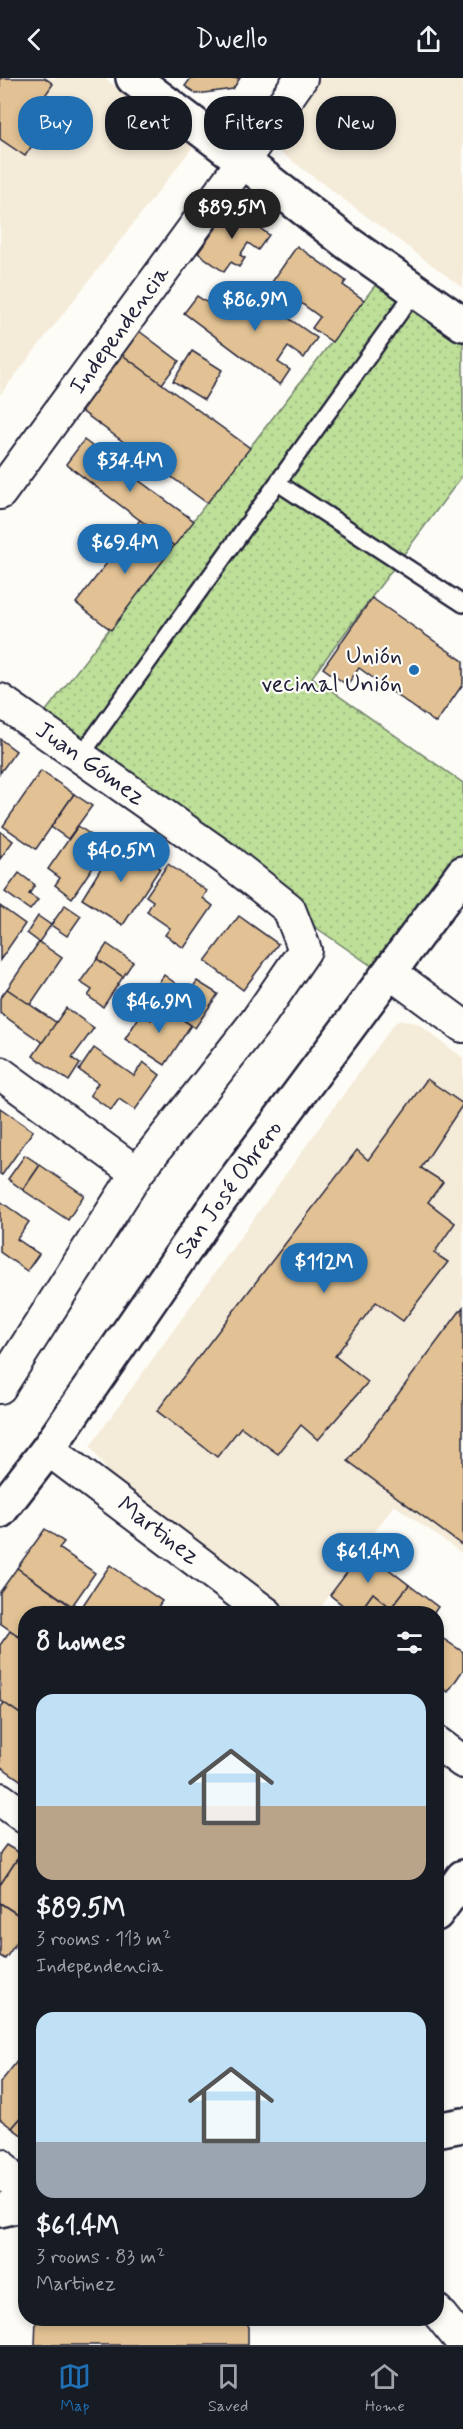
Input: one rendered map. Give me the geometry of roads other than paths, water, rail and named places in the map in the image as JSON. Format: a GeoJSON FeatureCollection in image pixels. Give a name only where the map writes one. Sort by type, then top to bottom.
{"type":"FeatureCollection","features":[{"type":"Feature","properties":{"kind":"street"},"geometry":{"type":"LineString","coordinates":[[133,78],[349,244],[463,324]]}},
{"type":"Feature","properties":{"kind":"street","name":"Independencia"},"geometry":{"type":"LineString","coordinates":[[0,493],[301,78]]}},
{"type":"Feature","properties":{"kind":"street","name":"Juan Gómez"},"geometry":{"type":"LineString","coordinates":[[0,700],[226,859],[289,909],[305,950],[257,1020],[137,1173]]}},
{"type":"Feature","properties":{"kind":"street","name":"San José Obrero"},"geometry":{"type":"LineString","coordinates":[[4,1496],[48,1449],[211,1212],[391,973],[463,873]]}},
{"type":"Feature","properties":{"kind":"street"},"geometry":{"type":"LineString","coordinates":[[391,973],[463,1026]]}},
{"type":"Feature","properties":{"kind":"street"},"geometry":{"type":"LineString","coordinates":[[0,1073],[137,1173],[0,1387]]}},
{"type":"Feature","properties":{"kind":"street","name":"Martinez"},"geometry":{"type":"LineString","coordinates":[[48,1449],[256,1606]]}},
{"type":"Feature","properties":{"kind":"street"},"geometry":{"type":"LineString","coordinates":[[444,1748],[463,1762]]}},
{"type":"Feature","properties":{"kind":"street"},"geometry":{"type":"LineString","coordinates":[[0,1799],[18,1812]]}},
{"type":"Feature","properties":{"kind":"street"},"geometry":{"type":"LineString","coordinates":[[444,1903],[463,1877]]}},
{"type":"Feature","properties":{"kind":"street"},"geometry":{"type":"LineString","coordinates":[[444,2129],[463,2125]]}},
{"type":"Feature","properties":{"kind":"street"},"geometry":{"type":"LineString","coordinates":[[0,2165],[18,2187]]}},
{"type":"Feature","properties":{"kind":"street"},"geometry":{"type":"LineString","coordinates":[[0,2210],[18,2206]]}},
{"type":"Feature","properties":{"kind":"street"},"geometry":{"type":"LineString","coordinates":[[444,2320],[463,2343]]}},
{"type":"Feature","properties":{"kind":"lane"},"geometry":{"type":"LineString","coordinates":[[80,757],[416,290]]}},
{"type":"Feature","properties":{"kind":"lane"},"geometry":{"type":"LineString","coordinates":[[278,483],[463,604]]}},
{"type":"Feature","properties":{"kind":"place","name":"Unión vecinal Unión"},"geometry":{"type":"Point","coordinates":[414,670]}}]}
